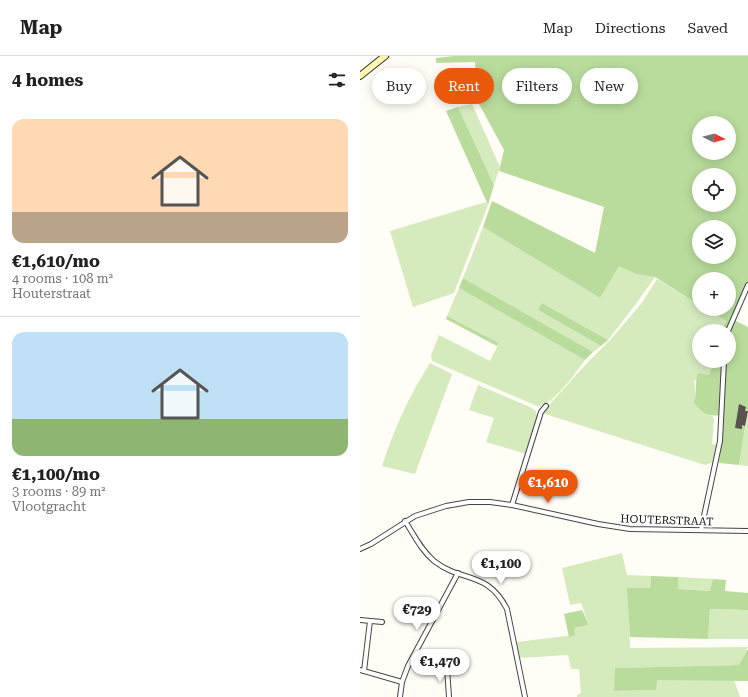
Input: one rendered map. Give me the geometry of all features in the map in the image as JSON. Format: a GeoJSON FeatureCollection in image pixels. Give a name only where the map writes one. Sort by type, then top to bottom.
{"type":"FeatureCollection","features":[{"type":"Feature","properties":{"kind":"street"},"geometry":{"type":"LineString","coordinates":[[360,76],[385,56]]}},
{"type":"Feature","properties":{"kind":"street"},"geometry":{"type":"LineString","coordinates":[[731,324],[748,285]]}},
{"type":"Feature","properties":{"kind":"street"},"geometry":{"type":"LineString","coordinates":[[701,530],[720,441],[724,368]]}},
{"type":"Feature","properties":{"kind":"street"},"geometry":{"type":"LineString","coordinates":[[512,505],[541,412],[546,406]]}},
{"type":"Feature","properties":{"kind":"street","name":"HOUTERSTRAAT"},"geometry":{"type":"LineString","coordinates":[[360,548],[371,544],[405,521],[428,511],[454,504],[490,502],[512,505],[630,529],[748,531]]}},
{"type":"Feature","properties":{"kind":"street"},"geometry":{"type":"LineString","coordinates":[[405,521],[425,552],[445,568],[492,587],[501,598],[506,609],[525,697]]}},
{"type":"Feature","properties":{"kind":"street"},"geometry":{"type":"LineString","coordinates":[[400,697],[402,682],[408,666],[458,573]]}},
{"type":"Feature","properties":{"kind":"street"},"geometry":{"type":"LineString","coordinates":[[360,620],[382,622]]}},
{"type":"Feature","properties":{"kind":"street"},"geometry":{"type":"LineString","coordinates":[[370,621],[362,671],[402,682]]}},
{"type":"Feature","properties":{"kind":"street"},"geometry":{"type":"LineString","coordinates":[[448,668],[449,697]]}},
{"type":"Feature","properties":{"kind":"green space"},"geometry":{"type":"Polygon","coordinates":[[[454,56],[748,56],[748,290],[736,316],[736,272],[692,272],[692,301],[655,277],[636,274],[619,266],[600,298],[483,227],[492,201],[595,253],[604,207],[499,171],[504,150],[479,104],[494,104],[494,68],[475,68],[475,62],[436,63],[436,58],[454,56]]]}},
{"type":"Feature","properties":{"kind":"green space"},"geometry":{"type":"Polygon","coordinates":[[[472,104],[500,167],[494,185],[458,107],[472,104]]]}},
{"type":"Feature","properties":{"kind":"green space"},"geometry":{"type":"Polygon","coordinates":[[[458,107],[494,185],[488,205],[446,111],[458,107]]]}},
{"type":"Feature","properties":{"kind":"green space"},"geometry":{"type":"Polygon","coordinates":[[[486,202],[488,205],[454,293],[413,307],[390,231],[486,202]]]}},
{"type":"Feature","properties":{"kind":"green space"},"geometry":{"type":"Polygon","coordinates":[[[483,227],[600,298],[619,265],[636,274],[655,277],[608,340],[542,303],[538,310],[601,346],[593,352],[463,278],[483,227]]]}},
{"type":"Feature","properties":{"kind":"green space"},"geometry":{"type":"Polygon","coordinates":[[[463,278],[593,352],[585,360],[459,288],[463,278]]]}},
{"type":"Feature","properties":{"kind":"green space"},"geometry":{"type":"Polygon","coordinates":[[[657,279],[692,301],[692,316],[718,316],[726,321],[724,324],[692,324],[692,368],[712,368],[710,375],[694,381],[698,408],[712,416],[714,419],[712,444],[717,445],[714,462],[705,465],[542,413],[611,339],[641,304],[657,279]]]}},
{"type":"Feature","properties":{"kind":"green space"},"geometry":{"type":"Polygon","coordinates":[[[459,288],[585,360],[570,380],[549,402],[537,406],[432,361],[431,355],[439,335],[490,361],[499,343],[447,316],[459,288]]]}},
{"type":"Feature","properties":{"kind":"green space"},"geometry":{"type":"Polygon","coordinates":[[[542,303],[608,340],[601,346],[538,310],[542,303]]]}},
{"type":"Feature","properties":{"kind":"green space"},"geometry":{"type":"Polygon","coordinates":[[[447,316],[499,343],[497,346],[446,319],[447,316]]]}},
{"type":"Feature","properties":{"kind":"green space"},"geometry":{"type":"Polygon","coordinates":[[[718,316],[736,316],[734,320],[748,327],[748,408],[739,465],[719,463],[723,415],[714,416],[707,414],[700,410],[694,403],[698,373],[709,375],[712,368],[736,368],[736,324],[724,324],[726,321],[718,316]]]}},
{"type":"Feature","properties":{"kind":"green space"},"geometry":{"type":"Polygon","coordinates":[[[430,363],[452,374],[415,474],[382,466],[403,413],[415,388],[430,363]]]}},
{"type":"Feature","properties":{"kind":"green space"},"geometry":{"type":"Polygon","coordinates":[[[478,385],[536,411],[537,416],[526,454],[486,442],[494,418],[469,410],[478,385]]]}},
{"type":"Feature","properties":{"kind":"green space"},"geometry":{"type":"Polygon","coordinates":[[[748,408],[748,466],[739,465],[748,408]]]}},
{"type":"Feature","properties":{"kind":"green space"},"geometry":{"type":"Polygon","coordinates":[[[622,553],[627,575],[651,576],[650,588],[628,588],[630,648],[748,647],[739,665],[616,668],[614,691],[656,690],[656,680],[734,680],[740,697],[577,697],[577,695],[581,693],[579,669],[571,669],[568,655],[520,658],[517,642],[574,635],[574,628],[589,625],[581,603],[570,605],[562,568],[622,553]]]}},
{"type":"Feature","properties":{"kind":"green space"},"geometry":{"type":"Polygon","coordinates":[[[651,576],[678,577],[678,589],[710,591],[713,579],[726,580],[725,591],[748,593],[748,610],[710,609],[708,639],[630,637],[627,588],[650,588],[651,576]]]}},
{"type":"Feature","properties":{"kind":"green space"},"geometry":{"type":"Polygon","coordinates":[[[678,577],[713,579],[711,591],[677,589],[678,577]]]}},
{"type":"Feature","properties":{"kind":"green space"},"geometry":{"type":"Polygon","coordinates":[[[710,609],[748,610],[748,639],[708,639],[710,609]]]}},
{"type":"Feature","properties":{"kind":"green space"},"geometry":{"type":"Polygon","coordinates":[[[582,610],[589,625],[574,628],[575,635],[569,637],[564,614],[582,610]]]}},
{"type":"Feature","properties":{"kind":"green space"},"geometry":{"type":"Polygon","coordinates":[[[747,650],[748,681],[657,680],[656,690],[614,691],[615,668],[739,665],[747,650]]]}},
{"type":"Feature","properties":{"kind":"building"},"geometry":{"type":"Polygon","coordinates":[[[739,404],[746,407],[745,411],[748,411],[745,426],[742,425],[742,429],[735,428],[739,404]]]}}]}
